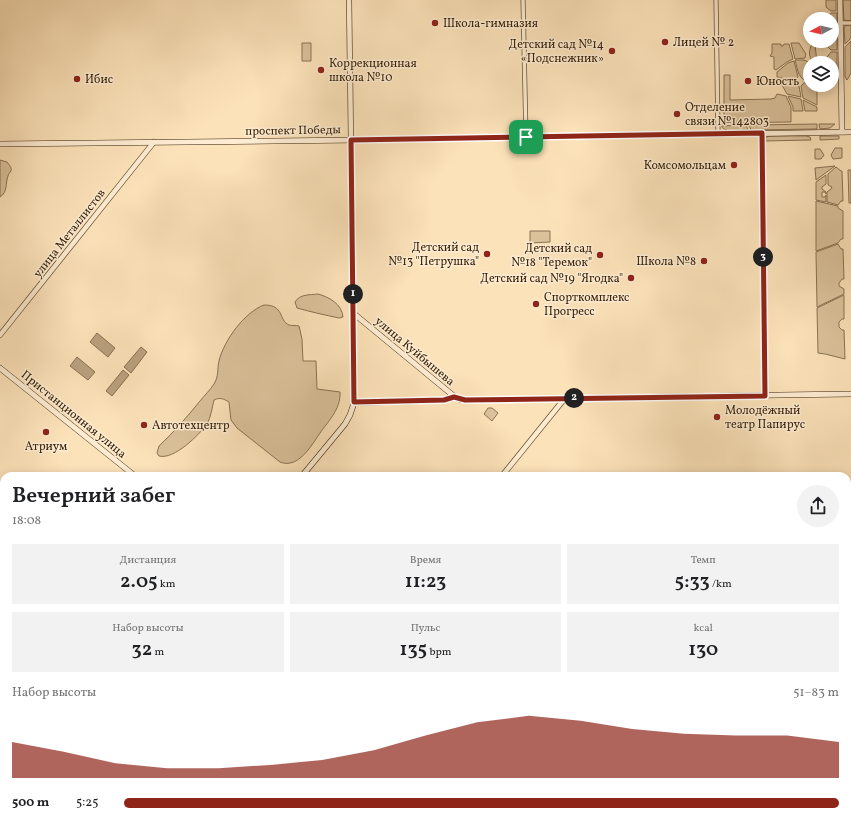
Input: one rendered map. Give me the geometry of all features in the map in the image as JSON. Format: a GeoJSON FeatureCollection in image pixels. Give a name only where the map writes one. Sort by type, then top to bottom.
{"type":"FeatureCollection","features":[{"type":"Feature","properties":{"kind":"main road"},"geometry":{"type":"LineString","coordinates":[[840,0],[842,132]]}},
{"type":"Feature","properties":{"kind":"main road","name":"проспект Победы"},"geometry":{"type":"LineString","coordinates":[[0,144],[762,133],[813,135],[851,132]]}},
{"type":"Feature","properties":{"kind":"main road"},"geometry":{"type":"LineString","coordinates":[[305,472],[345,424],[350,415],[354,402],[351,140]]}},
{"type":"Feature","properties":{"kind":"main road","name":"улица Куйбышева"},"geometry":{"type":"LineString","coordinates":[[353,313],[454,397],[465,400],[851,394]]}},
{"type":"Feature","properties":{"kind":"main road","name":"Пристанционная улица"},"geometry":{"type":"LineString","coordinates":[[0,368],[130,472]]}},
{"type":"Feature","properties":{"kind":"street"},"geometry":{"type":"LineString","coordinates":[[349,0],[351,140]]}},
{"type":"Feature","properties":{"kind":"street"},"geometry":{"type":"LineString","coordinates":[[523,0],[526,137]]}},
{"type":"Feature","properties":{"kind":"street"},"geometry":{"type":"LineString","coordinates":[[716,0],[718,134]]}},
{"type":"Feature","properties":{"kind":"street"},"geometry":{"type":"LineString","coordinates":[[840,23],[851,23]]}},
{"type":"Feature","properties":{"kind":"street"},"geometry":{"type":"LineString","coordinates":[[762,133],[765,396]]}},
{"type":"Feature","properties":{"kind":"street","name":"улица Металлистов"},"geometry":{"type":"LineString","coordinates":[[0,335],[154,142]]}},
{"type":"Feature","properties":{"kind":"street"},"geometry":{"type":"LineString","coordinates":[[354,402],[444,400],[454,397]]}},
{"type":"Feature","properties":{"kind":"street"},"geometry":{"type":"LineString","coordinates":[[505,472],[565,398]]}},
{"type":"Feature","properties":{"kind":"shaded area"},"geometry":{"type":"Polygon","coordinates":[[[826,0],[836,0],[836,11],[831,11],[826,7],[826,0]]]}},
{"type":"Feature","properties":{"kind":"shaded area"},"geometry":{"type":"Polygon","coordinates":[[[843,0],[851,0],[851,21],[844,20],[843,0]]]}},
{"type":"Feature","properties":{"kind":"shaded area"},"geometry":{"type":"Polygon","coordinates":[[[851,25],[851,38],[845,44],[844,27],[851,25]]]}},
{"type":"Feature","properties":{"kind":"shaded area"},"geometry":{"type":"Polygon","coordinates":[[[851,41],[851,73],[847,80],[845,77],[845,47],[851,41]]]}},
{"type":"Feature","properties":{"kind":"shaded area"},"geometry":{"type":"Polygon","coordinates":[[[302,43],[311,43],[311,61],[302,61],[302,43]]]}},
{"type":"Feature","properties":{"kind":"shaded area"},"geometry":{"type":"Polygon","coordinates":[[[791,43],[799,43],[806,54],[806,56],[803,56],[803,58],[795,59],[791,43]]]}},
{"type":"Feature","properties":{"kind":"shaded area"},"geometry":{"type":"Polygon","coordinates":[[[772,44],[781,44],[781,46],[783,46],[784,44],[789,44],[793,59],[776,70],[774,69],[774,57],[770,56],[772,53],[772,44]]]}},
{"type":"Feature","properties":{"kind":"shaded area"},"geometry":{"type":"Polygon","coordinates":[[[811,48],[815,48],[816,56],[810,56],[811,48]]]}},
{"type":"Feature","properties":{"kind":"shaded area"},"geometry":{"type":"Polygon","coordinates":[[[829,48],[837,48],[837,50],[831,50],[829,48]]]}},
{"type":"Feature","properties":{"kind":"shaded area"},"geometry":{"type":"Polygon","coordinates":[[[831,52],[837,52],[837,56],[828,56],[831,52]]]}},
{"type":"Feature","properties":{"kind":"shaded area"},"geometry":{"type":"Polygon","coordinates":[[[795,60],[803,60],[803,79],[798,71],[795,60]]]}},
{"type":"Feature","properties":{"kind":"shaded area"},"geometry":{"type":"Polygon","coordinates":[[[794,61],[798,77],[795,80],[784,80],[777,77],[777,72],[788,63],[794,61]]]}},
{"type":"Feature","properties":{"kind":"shaded area"},"geometry":{"type":"Polygon","coordinates":[[[724,75],[730,75],[730,100],[771,99],[775,98],[777,94],[786,96],[791,107],[791,122],[724,123],[724,75]]]}},
{"type":"Feature","properties":{"kind":"shaded area"},"geometry":{"type":"Polygon","coordinates":[[[784,83],[796,83],[799,86],[801,97],[787,94],[782,85],[784,83]]]}},
{"type":"Feature","properties":{"kind":"shaded area"},"geometry":{"type":"Polygon","coordinates":[[[803,84],[803,92],[817,92],[817,105],[803,98],[801,86],[803,84]]]}},
{"type":"Feature","properties":{"kind":"shaded area"},"geometry":{"type":"Polygon","coordinates":[[[788,96],[801,99],[803,111],[793,111],[793,107],[788,96]]]}},
{"type":"Feature","properties":{"kind":"shaded area"},"geometry":{"type":"Polygon","coordinates":[[[803,100],[817,107],[817,111],[805,111],[803,100]]]}},
{"type":"Feature","properties":{"kind":"shaded area"},"geometry":{"type":"Polygon","coordinates":[[[817,124],[817,129],[751,130],[749,125],[817,124]]]}},
{"type":"Feature","properties":{"kind":"shaded area"},"geometry":{"type":"Polygon","coordinates":[[[819,124],[835,124],[830,128],[820,129],[819,124]]]}},
{"type":"Feature","properties":{"kind":"shaded area"},"geometry":{"type":"Polygon","coordinates":[[[746,125],[748,130],[733,131],[726,130],[721,126],[746,125]]]}},
{"type":"Feature","properties":{"kind":"shaded area"},"geometry":{"type":"Polygon","coordinates":[[[769,136],[806,136],[810,137],[811,140],[764,141],[765,138],[769,136]]]}},
{"type":"Feature","properties":{"kind":"shaded area"},"geometry":{"type":"Polygon","coordinates":[[[820,136],[839,136],[839,139],[820,140],[820,136]]]}},
{"type":"Feature","properties":{"kind":"shaded area"},"geometry":{"type":"Polygon","coordinates":[[[835,148],[842,148],[842,158],[833,159],[831,155],[835,148]]]}},
{"type":"Feature","properties":{"kind":"shaded area"},"geometry":{"type":"Polygon","coordinates":[[[815,149],[820,149],[824,155],[821,159],[815,159],[815,149]]]}},
{"type":"Feature","properties":{"kind":"shaded area"},"geometry":{"type":"Polygon","coordinates":[[[0,160],[7,162],[11,171],[8,176],[4,193],[0,197],[0,160]]]}},
{"type":"Feature","properties":{"kind":"shaded area"},"geometry":{"type":"Polygon","coordinates":[[[835,166],[816,180],[815,168],[835,166]]]}},
{"type":"Feature","properties":{"kind":"shaded area"},"geometry":{"type":"Polygon","coordinates":[[[836,167],[842,171],[843,201],[841,201],[838,205],[827,202],[827,192],[832,187],[828,185],[828,174],[836,167]]]}},
{"type":"Feature","properties":{"kind":"shaded area"},"geometry":{"type":"Polygon","coordinates":[[[848,170],[851,170],[851,203],[849,203],[848,170]]]}},
{"type":"Feature","properties":{"kind":"shaded area"},"geometry":{"type":"Polygon","coordinates":[[[826,175],[826,184],[822,187],[822,189],[826,192],[826,194],[825,192],[822,192],[822,197],[825,197],[826,195],[826,202],[816,200],[816,182],[826,175]]]}},
{"type":"Feature","properties":{"kind":"shaded area"},"geometry":{"type":"Polygon","coordinates":[[[816,201],[838,206],[838,208],[843,211],[843,239],[841,239],[838,243],[816,251],[816,201]]]}},
{"type":"Feature","properties":{"kind":"shaded area"},"geometry":{"type":"Polygon","coordinates":[[[530,231],[550,231],[550,242],[530,243],[530,231]]]}},
{"type":"Feature","properties":{"kind":"shaded area"},"geometry":{"type":"Polygon","coordinates":[[[838,244],[841,249],[843,249],[844,279],[842,279],[839,283],[839,286],[844,289],[844,294],[817,307],[816,252],[838,244]]]}},
{"type":"Feature","properties":{"kind":"shaded area"},"geometry":{"type":"Polygon","coordinates":[[[318,294],[326,297],[338,305],[343,317],[339,318],[297,308],[295,302],[297,299],[305,295],[318,294]]]}},
{"type":"Feature","properties":{"kind":"shaded area"},"geometry":{"type":"Polygon","coordinates":[[[844,295],[844,319],[839,322],[839,327],[844,330],[845,359],[818,353],[817,308],[844,295]]]}},
{"type":"Feature","properties":{"kind":"shaded area"},"geometry":{"type":"Polygon","coordinates":[[[264,305],[275,307],[283,320],[289,325],[299,326],[302,339],[303,361],[316,361],[317,389],[340,392],[340,398],[336,410],[329,421],[302,456],[292,463],[280,462],[237,428],[231,420],[229,402],[224,399],[218,399],[214,400],[207,424],[186,446],[172,454],[159,456],[157,453],[159,446],[214,384],[217,378],[218,364],[225,344],[230,336],[243,320],[264,305]]]}},
{"type":"Feature","properties":{"kind":"shaded area"},"geometry":{"type":"Polygon","coordinates":[[[97,333],[115,348],[108,357],[90,342],[97,333]]]}},
{"type":"Feature","properties":{"kind":"shaded area"},"geometry":{"type":"Polygon","coordinates":[[[141,347],[147,352],[131,373],[124,367],[141,347]]]}},
{"type":"Feature","properties":{"kind":"shaded area"},"geometry":{"type":"Polygon","coordinates":[[[77,357],[95,372],[88,380],[70,366],[77,357]]]}},
{"type":"Feature","properties":{"kind":"shaded area"},"geometry":{"type":"Polygon","coordinates":[[[123,370],[129,375],[112,396],[106,391],[123,370]]]}},
{"type":"Feature","properties":{"kind":"shaded area"},"geometry":{"type":"Polygon","coordinates":[[[488,408],[492,408],[498,413],[492,421],[484,414],[488,408]]]}},
{"type":"Feature","properties":{"kind":"place","name":"Школа-гимназия"},"geometry":{"type":"Point","coordinates":[435,23]}},
{"type":"Feature","properties":{"kind":"place","name":"Лицей № 2"},"geometry":{"type":"Point","coordinates":[665,42]}},
{"type":"Feature","properties":{"kind":"place","name":"Детский сад №14 «Подснежник»"},"geometry":{"type":"Point","coordinates":[612,51]}},
{"type":"Feature","properties":{"kind":"place","name":"Коррекционная школа №10"},"geometry":{"type":"Point","coordinates":[321,70]}},
{"type":"Feature","properties":{"kind":"place","name":"Ибис"},"geometry":{"type":"Point","coordinates":[77,79]}},
{"type":"Feature","properties":{"kind":"place","name":"Юность"},"geometry":{"type":"Point","coordinates":[748,81]}},
{"type":"Feature","properties":{"kind":"place","name":"Отделение связи №142803"},"geometry":{"type":"Point","coordinates":[677,114]}},
{"type":"Feature","properties":{"kind":"place","name":"Комсомольцам"},"geometry":{"type":"Point","coordinates":[734,165]}},
{"type":"Feature","properties":{"kind":"place","name":"Детский сад №13 \"Петрушка\""},"geometry":{"type":"Point","coordinates":[487,254]}},
{"type":"Feature","properties":{"kind":"place","name":"Детский сад №18 \"Теремок\""},"geometry":{"type":"Point","coordinates":[600,255]}},
{"type":"Feature","properties":{"kind":"place","name":"Школа №8"},"geometry":{"type":"Point","coordinates":[704,261]}},
{"type":"Feature","properties":{"kind":"place","name":"Детский сад №19 \"Ягодка\""},"geometry":{"type":"Point","coordinates":[631,278]}},
{"type":"Feature","properties":{"kind":"place","name":"Спорткомплекс Прогресс"},"geometry":{"type":"Point","coordinates":[536,304]}},
{"type":"Feature","properties":{"kind":"place","name":"Молодёжный театр Папирус"},"geometry":{"type":"Point","coordinates":[717,417]}},
{"type":"Feature","properties":{"kind":"place","name":"Автотехцентр"},"geometry":{"type":"Point","coordinates":[144,425]}},
{"type":"Feature","properties":{"kind":"place","name":"Атриум"},"geometry":{"type":"Point","coordinates":[46,432]}},
{"type":"Feature","properties":{"kind":"route"},"geometry":{"type":"LineString","coordinates":[[762,133],[765,396],[465,400],[454,397],[444,400],[354,402],[351,140],[526,137],[762,133]]}}]}
